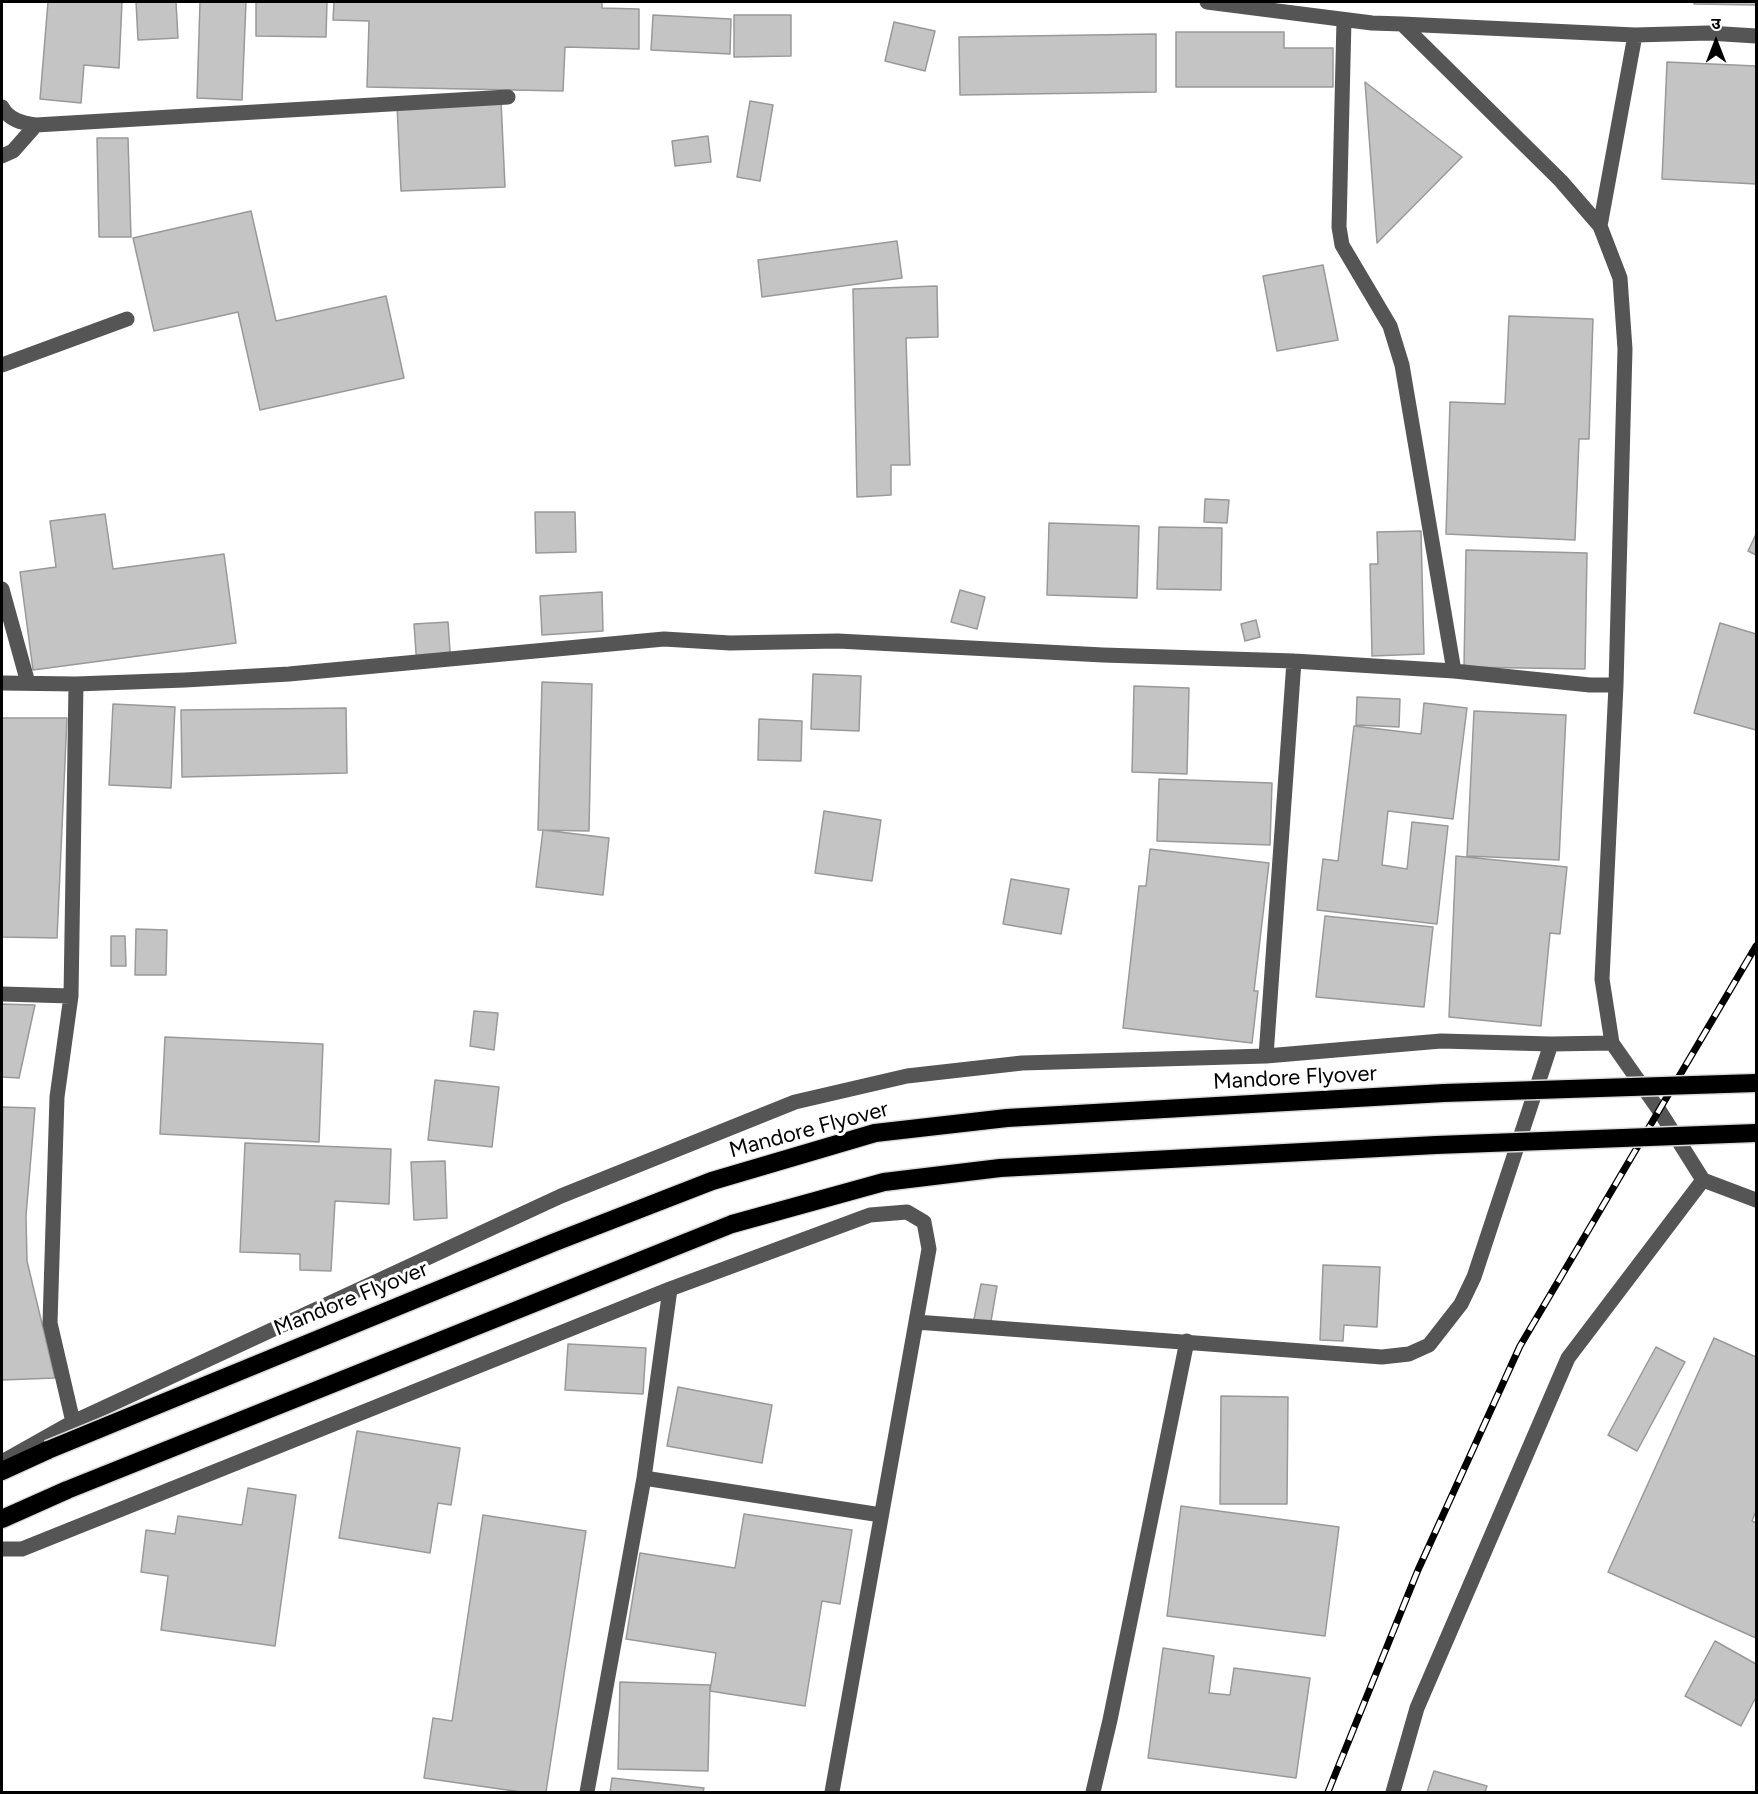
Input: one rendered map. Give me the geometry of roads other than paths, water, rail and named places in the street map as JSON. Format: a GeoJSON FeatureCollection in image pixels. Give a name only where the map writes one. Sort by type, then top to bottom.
{"type":"FeatureCollection","features":[{"type":"Feature","properties":{"kind":"highway","name":"Mandore Flyover"},"geometry":{"type":"LineString","coordinates":[[2,1471],[48,1450],[555,1242],[712,1181],[875,1133],[1007,1118],[1444,1093],[1756,1083]]}},
{"type":"Feature","properties":{"kind":"highway"},"geometry":{"type":"LineString","coordinates":[[2,1519],[67,1490],[732,1224],[884,1182],[1000,1168],[1436,1145],[1756,1133]]}},
{"type":"Feature","properties":{"kind":"street"},"geometry":{"type":"LineString","coordinates":[[1207,2],[1230,3],[1344,20],[1402,24],[1635,35],[1708,33],[1756,36]]}},
{"type":"Feature","properties":{"kind":"street"},"geometry":{"type":"LineString","coordinates":[[1344,20],[1339,227],[1342,245],[1390,326],[1402,365],[1454,671]]}},
{"type":"Feature","properties":{"kind":"street"},"geometry":{"type":"LineString","coordinates":[[1402,24],[1561,181],[1600,226],[1620,278],[1625,349],[1616,685],[1602,979],[1612,1042],[1659,1110],[1703,1180],[1756,1200]]}},
{"type":"Feature","properties":{"kind":"street"},"geometry":{"type":"LineString","coordinates":[[1600,226],[1635,35]]}},
{"type":"Feature","properties":{"kind":"street"},"geometry":{"type":"LineString","coordinates":[[2,107],[19,123],[36,125],[508,97]]}},
{"type":"Feature","properties":{"kind":"street"},"geometry":{"type":"LineString","coordinates":[[2,156],[13,151],[36,125]]}},
{"type":"Feature","properties":{"kind":"street"},"geometry":{"type":"LineString","coordinates":[[2,365],[127,319]]}},
{"type":"Feature","properties":{"kind":"street"},"geometry":{"type":"LineString","coordinates":[[2,589],[28,683]]}},
{"type":"Feature","properties":{"kind":"street"},"geometry":{"type":"LineString","coordinates":[[2,683],[76,684],[289,674],[664,639],[730,643],[838,641],[1294,662],[1454,671],[1590,685],[1616,685]]}},
{"type":"Feature","properties":{"kind":"street"},"geometry":{"type":"LineString","coordinates":[[1266,1056],[1294,662]]}},
{"type":"Feature","properties":{"kind":"street"},"geometry":{"type":"LineString","coordinates":[[73,1422],[50,1323],[57,1097],[71,996],[76,684]]}},
{"type":"Feature","properties":{"kind":"street"},"geometry":{"type":"LineString","coordinates":[[2,994],[71,996]]}},
{"type":"Feature","properties":{"kind":"street"},"geometry":{"type":"LineString","coordinates":[[2,1462],[73,1422],[561,1196],[795,1102],[907,1076],[1022,1063],[1266,1056],[1441,1041],[1551,1044],[1612,1042]]}},
{"type":"Feature","properties":{"kind":"street"},"geometry":{"type":"LineString","coordinates":[[916,1322],[1382,1357],[1408,1354],[1428,1346],[1461,1304],[1474,1277],[1551,1044]]}},
{"type":"Feature","properties":{"kind":"street"},"geometry":{"type":"LineString","coordinates":[[1393,1792],[1417,1708],[1568,1359],[1703,1180]]}},
{"type":"Feature","properties":{"kind":"street"},"geometry":{"type":"LineString","coordinates":[[2,1549],[22,1549],[670,1289],[870,1215],[907,1212],[924,1222],[929,1249],[832,1792]]}},
{"type":"Feature","properties":{"kind":"street"},"geometry":{"type":"LineString","coordinates":[[587,1792],[644,1478],[670,1289]]}},
{"type":"Feature","properties":{"kind":"street"},"geometry":{"type":"LineString","coordinates":[[1093,1792],[1110,1720],[1187,1341]]}},
{"type":"Feature","properties":{"kind":"street"},"geometry":{"type":"LineString","coordinates":[[644,1478],[881,1515]]}},
{"type":"Feature","properties":{"kind":"railway"},"geometry":{"type":"LineString","coordinates":[[1328,1792],[1418,1570],[1520,1346],[1756,946]]}}]}
